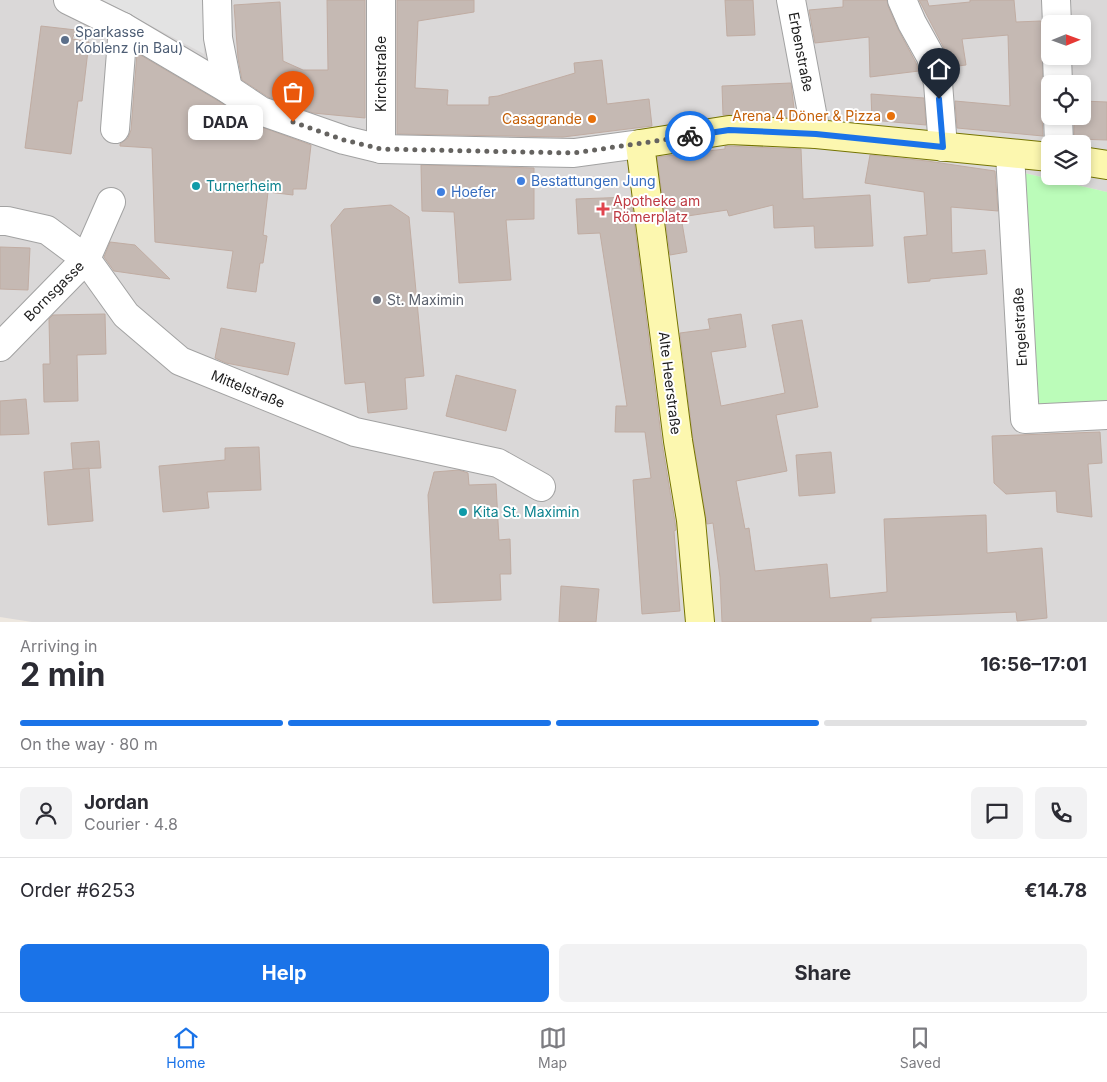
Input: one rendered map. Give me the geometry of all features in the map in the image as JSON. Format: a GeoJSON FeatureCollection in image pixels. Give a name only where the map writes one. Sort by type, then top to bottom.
{"type":"FeatureCollection","features":[{"type":"Feature","properties":{"kind":"street"},"geometry":{"type":"LineString","coordinates":[[68,0],[123,27],[228,89],[261,111],[344,140],[381,149],[574,153],[729,130],[816,134],[1041,156]]}},
{"type":"Feature","properties":{"kind":"street"},"geometry":{"type":"LineString","coordinates":[[217,0],[218,38],[228,89]]}},
{"type":"Feature","properties":{"kind":"street","name":"Kirchstraße"},"geometry":{"type":"LineString","coordinates":[[380,0],[381,149]]}},
{"type":"Feature","properties":{"kind":"street","name":"Erbenstraße"},"geometry":{"type":"LineString","coordinates":[[791,0],[816,134]]}},
{"type":"Feature","properties":{"kind":"street"},"geometry":{"type":"LineString","coordinates":[[902,0],[930,57],[938,83],[943,147]]}},
{"type":"Feature","properties":{"kind":"street"},"geometry":{"type":"LineString","coordinates":[[1056,0],[1057,15]]}},
{"type":"Feature","properties":{"kind":"street"},"geometry":{"type":"LineString","coordinates":[[115,130],[123,27]]}},
{"type":"Feature","properties":{"kind":"street","name":"Alte Heerstraße"},"geometry":{"type":"LineString","coordinates":[[640,144],[690,520],[700,622]]}},
{"type":"Feature","properties":{"kind":"street","name":"Engelstraße"},"geometry":{"type":"LineString","coordinates":[[1010,154],[1025,419],[1107,415]]}},
{"type":"Feature","properties":{"kind":"street"},"geometry":{"type":"LineString","coordinates":[[1091,162],[1107,165]]}},
{"type":"Feature","properties":{"kind":"street","name":"Bornsgasse"},"geometry":{"type":"LineString","coordinates":[[0,347],[86,259],[111,202]]}},
{"type":"Feature","properties":{"kind":"street","name":"Mittelstraße"},"geometry":{"type":"LineString","coordinates":[[0,221],[47,230],[86,259],[126,315],[180,361],[355,432],[498,463],[541,487]]}},
{"type":"Feature","properties":{"kind":"shaded area"},"geometry":{"type":"Polygon","coordinates":[[[0,0],[1107,0],[1107,192],[1076,185],[1091,185],[1091,135],[1041,135],[1041,177],[1024,173],[1107,409],[1107,622],[32,622],[0,617],[0,0]]]}},
{"type":"Feature","properties":{"kind":"shaded area"},"geometry":{"type":"Polygon","coordinates":[[[103,0],[203,0],[204,54],[103,0]]]}},
{"type":"Feature","properties":{"kind":"green space"},"geometry":{"type":"Polygon","coordinates":[[[1024,173],[1041,177],[1041,185],[1076,185],[1107,192],[1107,409],[1038,408],[1024,173]]]}},
{"type":"Feature","properties":{"kind":"building"},"geometry":{"type":"Polygon","coordinates":[[[327,0],[365,0],[365,118],[313,113],[268,97],[242,80],[238,58],[234,5],[280,2],[283,61],[303,70],[328,70],[327,0]]]}},
{"type":"Feature","properties":{"kind":"building"},"geometry":{"type":"Polygon","coordinates":[[[397,0],[474,0],[474,12],[418,21],[415,88],[448,90],[447,105],[489,105],[489,97],[575,73],[574,63],[602,60],[607,104],[649,99],[652,126],[563,137],[397,134],[397,0]]]}},
{"type":"Feature","properties":{"kind":"building"},"geometry":{"type":"Polygon","coordinates":[[[725,0],[753,0],[755,35],[727,36],[725,0]]]}},
{"type":"Feature","properties":{"kind":"building"},"geometry":{"type":"Polygon","coordinates":[[[843,0],[887,0],[898,29],[919,71],[870,77],[869,37],[815,43],[809,10],[843,7],[843,0]]]}},
{"type":"Feature","properties":{"kind":"building"},"geometry":{"type":"Polygon","coordinates":[[[919,0],[927,0],[929,6],[970,2],[970,0],[1014,0],[1016,22],[1041,21],[1041,65],[1043,65],[1043,75],[1041,75],[1041,125],[1043,135],[957,128],[955,101],[1010,106],[1008,35],[962,39],[966,65],[950,67],[945,50],[919,0]]]}},
{"type":"Feature","properties":{"kind":"building"},"geometry":{"type":"Polygon","coordinates":[[[41,26],[76,30],[72,39],[89,42],[82,101],[78,101],[71,154],[25,148],[41,26]]]}},
{"type":"Feature","properties":{"kind":"building"},"geometry":{"type":"Polygon","coordinates":[[[137,53],[220,102],[253,124],[311,145],[306,189],[293,189],[293,195],[268,192],[263,235],[267,236],[263,263],[260,263],[256,292],[227,288],[233,251],[155,242],[152,148],[120,146],[128,138],[131,130],[137,53]]]}},
{"type":"Feature","properties":{"kind":"building"},"geometry":{"type":"Polygon","coordinates":[[[791,83],[795,117],[723,115],[722,86],[791,83]]]}},
{"type":"Feature","properties":{"kind":"building"},"geometry":{"type":"Polygon","coordinates":[[[871,94],[924,98],[926,125],[872,120],[871,94]]]}},
{"type":"Feature","properties":{"kind":"building"},"geometry":{"type":"Polygon","coordinates":[[[1091,101],[1107,102],[1107,140],[1091,140],[1091,135],[1074,135],[1074,125],[1091,125],[1091,101]]]}},
{"type":"Feature","properties":{"kind":"building"},"geometry":{"type":"Polygon","coordinates":[[[725,146],[801,149],[803,199],[870,195],[873,246],[815,248],[814,226],[774,228],[773,205],[729,216],[727,210],[681,217],[687,252],[670,255],[657,157],[725,149],[725,146]]]}},
{"type":"Feature","properties":{"kind":"building"},"geometry":{"type":"Polygon","coordinates":[[[870,155],[995,171],[998,211],[951,207],[952,253],[985,250],[987,274],[908,283],[904,237],[927,235],[924,192],[865,183],[870,155]]]}},
{"type":"Feature","properties":{"kind":"building"},"geometry":{"type":"Polygon","coordinates":[[[421,165],[534,168],[534,219],[506,220],[511,280],[459,283],[454,212],[422,211],[421,165]]]}},
{"type":"Feature","properties":{"kind":"building"},"geometry":{"type":"Polygon","coordinates":[[[631,197],[662,443],[676,530],[674,531],[680,611],[642,614],[633,480],[651,478],[645,432],[615,432],[616,406],[627,406],[600,233],[578,234],[576,199],[631,197]]]}},
{"type":"Feature","properties":{"kind":"building","name":"St. Maximin"},"geometry":{"type":"Polygon","coordinates":[[[391,205],[409,217],[424,376],[405,378],[407,409],[368,413],[365,382],[345,384],[331,225],[344,209],[391,205]]]}},
{"type":"Feature","properties":{"kind":"building"},"geometry":{"type":"Polygon","coordinates":[[[110,242],[135,245],[170,279],[114,271],[104,257],[110,242]]]}},
{"type":"Feature","properties":{"kind":"building"},"geometry":{"type":"Polygon","coordinates":[[[0,247],[30,248],[28,290],[0,289],[0,247]]]}},
{"type":"Feature","properties":{"kind":"building"},"geometry":{"type":"Polygon","coordinates":[[[105,314],[106,354],[77,355],[78,401],[44,402],[43,364],[50,364],[49,319],[53,315],[105,314]]]}},
{"type":"Feature","properties":{"kind":"building"},"geometry":{"type":"Polygon","coordinates":[[[741,314],[746,347],[711,352],[721,406],[785,393],[772,325],[802,320],[818,407],[776,415],[787,471],[736,481],[745,529],[749,528],[755,571],[827,564],[830,598],[887,592],[884,519],[986,515],[987,553],[1042,548],[1047,618],[1017,621],[1016,612],[871,618],[871,622],[722,622],[720,577],[713,523],[707,524],[693,439],[680,333],[710,329],[708,319],[741,314]]]}},
{"type":"Feature","properties":{"kind":"building"},"geometry":{"type":"Polygon","coordinates":[[[221,328],[295,343],[288,375],[226,363],[215,358],[221,328]]]}},
{"type":"Feature","properties":{"kind":"building"},"geometry":{"type":"Polygon","coordinates":[[[456,375],[516,390],[506,431],[446,416],[456,375]]]}},
{"type":"Feature","properties":{"kind":"building"},"geometry":{"type":"Polygon","coordinates":[[[26,399],[29,434],[0,435],[0,401],[26,399]]]}},
{"type":"Feature","properties":{"kind":"building"},"geometry":{"type":"Polygon","coordinates":[[[1100,432],[1102,463],[1088,464],[1092,517],[1057,512],[1056,491],[1006,494],[994,483],[992,436],[1100,432]]]}},
{"type":"Feature","properties":{"kind":"building"},"geometry":{"type":"Polygon","coordinates":[[[99,441],[101,468],[73,469],[71,443],[99,441]]]}},
{"type":"Feature","properties":{"kind":"building"},"geometry":{"type":"Polygon","coordinates":[[[259,447],[261,490],[207,492],[209,508],[163,512],[159,466],[225,460],[225,448],[259,447]]]}},
{"type":"Feature","properties":{"kind":"building"},"geometry":{"type":"Polygon","coordinates":[[[831,452],[835,493],[799,496],[796,455],[831,452]]]}},
{"type":"Feature","properties":{"kind":"building"},"geometry":{"type":"Polygon","coordinates":[[[89,468],[93,521],[48,525],[44,472],[89,468]]]}},
{"type":"Feature","properties":{"kind":"building","name":"Kita St. Maximin"},"geometry":{"type":"Polygon","coordinates":[[[459,470],[468,473],[469,485],[496,484],[499,540],[510,539],[511,574],[500,574],[501,600],[433,603],[428,495],[434,472],[459,470]]]}},
{"type":"Feature","properties":{"kind":"building"},"geometry":{"type":"Polygon","coordinates":[[[561,586],[599,589],[596,622],[559,622],[561,586]]]}},
{"type":"Feature","properties":{"kind":"way so far"},"geometry":{"type":"LineString","coordinates":[[293,122],[344,140],[381,149],[574,153],[690,136]]}},
{"type":"Feature","properties":{"kind":"place","name":"Sparkasse Koblenz (in Bau)"},"geometry":{"type":"Point","coordinates":[65,40]}},
{"type":"Feature","properties":{"kind":"place","name":"Arena 4 Döner & Pizza"},"geometry":{"type":"Point","coordinates":[891,116]}},
{"type":"Feature","properties":{"kind":"place","name":"Casagrande"},"geometry":{"type":"Point","coordinates":[592,119]}},
{"type":"Feature","properties":{"kind":"place","name":"DADA"},"geometry":{"type":"Point","coordinates":[293,122]}},
{"type":"Feature","properties":{"kind":"place","name":"Bestattungen Jung"},"geometry":{"type":"Point","coordinates":[521,181]}},
{"type":"Feature","properties":{"kind":"place","name":"Turnerheim"},"geometry":{"type":"Point","coordinates":[196,186]}},
{"type":"Feature","properties":{"kind":"place","name":"Hoefer"},"geometry":{"type":"Point","coordinates":[441,192]}},
{"type":"Feature","properties":{"kind":"place","name":"Apotheke am Römerplatz"},"geometry":{"type":"Point","coordinates":[603,209]}},
{"type":"Feature","properties":{"kind":"place","name":"St. Maximin"},"geometry":{"type":"Point","coordinates":[377,300]}},
{"type":"Feature","properties":{"kind":"place","name":"Kita St. Maximin"},"geometry":{"type":"Point","coordinates":[463,512]}},
{"type":"Feature","properties":{"kind":"route"},"geometry":{"type":"LineString","coordinates":[[690,136],[729,130],[816,134],[943,147],[939,99]]}}]}
